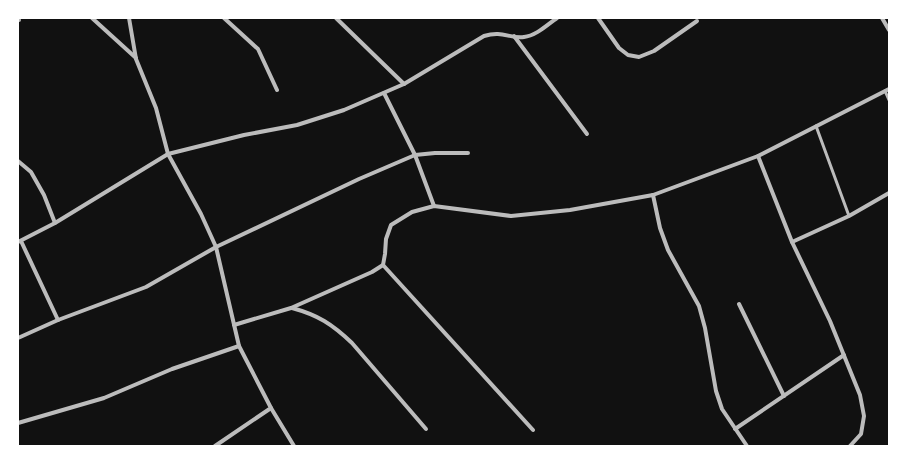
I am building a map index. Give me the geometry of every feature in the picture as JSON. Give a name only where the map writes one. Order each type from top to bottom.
[{"type":"street","points":[[92,18],[136,59]]},
{"type":"street","points":[[128,18],[136,59],[156,108],[168,154],[201,214],[216,247],[239,346],[271,408],[294,446]]},
{"type":"street","points":[[224,18],[258,49],[276,90]]},
{"type":"street","points":[[336,18],[404,84]]},
{"type":"street","points":[[58,320],[20,241],[55,223],[168,154],[244,135],[297,125],[344,110],[404,84],[484,36],[493,33],[523,37],[530,36],[557,18]]},
{"type":"street","points":[[598,18],[619,48],[628,55],[639,57],[654,51],[697,21]]},
{"type":"street","points":[[884,18],[889,30]]},
{"type":"street","points":[[514,36],[587,134]]},
{"type":"street","points":[[234,325],[291,308],[372,272],[383,265],[386,254],[386,239],[391,226],[412,212],[434,206],[511,216],[570,210],[653,196],[758,156],[887,90]]},
{"type":"street","points":[[384,93],[415,155],[434,206]]},
{"type":"street","points":[[18,338],[58,320],[146,287],[216,247],[359,179],[415,155],[435,153],[468,153]]},
{"type":"street","points":[[758,156],[792,242],[830,321],[860,395],[864,416],[861,434],[850,446]]},
{"type":"street","points":[[18,161],[31,172],[44,195],[55,223]]},
{"type":"street","points":[[792,242],[849,216],[889,193]]},
{"type":"street","points":[[653,196],[660,228],[668,250],[699,306],[716,391],[722,409],[747,446]]},
{"type":"street","points":[[383,265],[533,430]]},
{"type":"street","points":[[739,304],[784,396]]},
{"type":"street","points":[[291,308],[312,314],[339,331],[352,342],[426,429]]},
{"type":"street","points":[[18,422],[104,398],[172,370],[239,346]]},
{"type":"street","points":[[736,429],[844,355]]},
{"type":"street","points":[[215,446],[271,408]]},
{"type":"lane","points":[[887,90],[889,100]]},
{"type":"lane","points":[[816,126],[849,216]]}]
